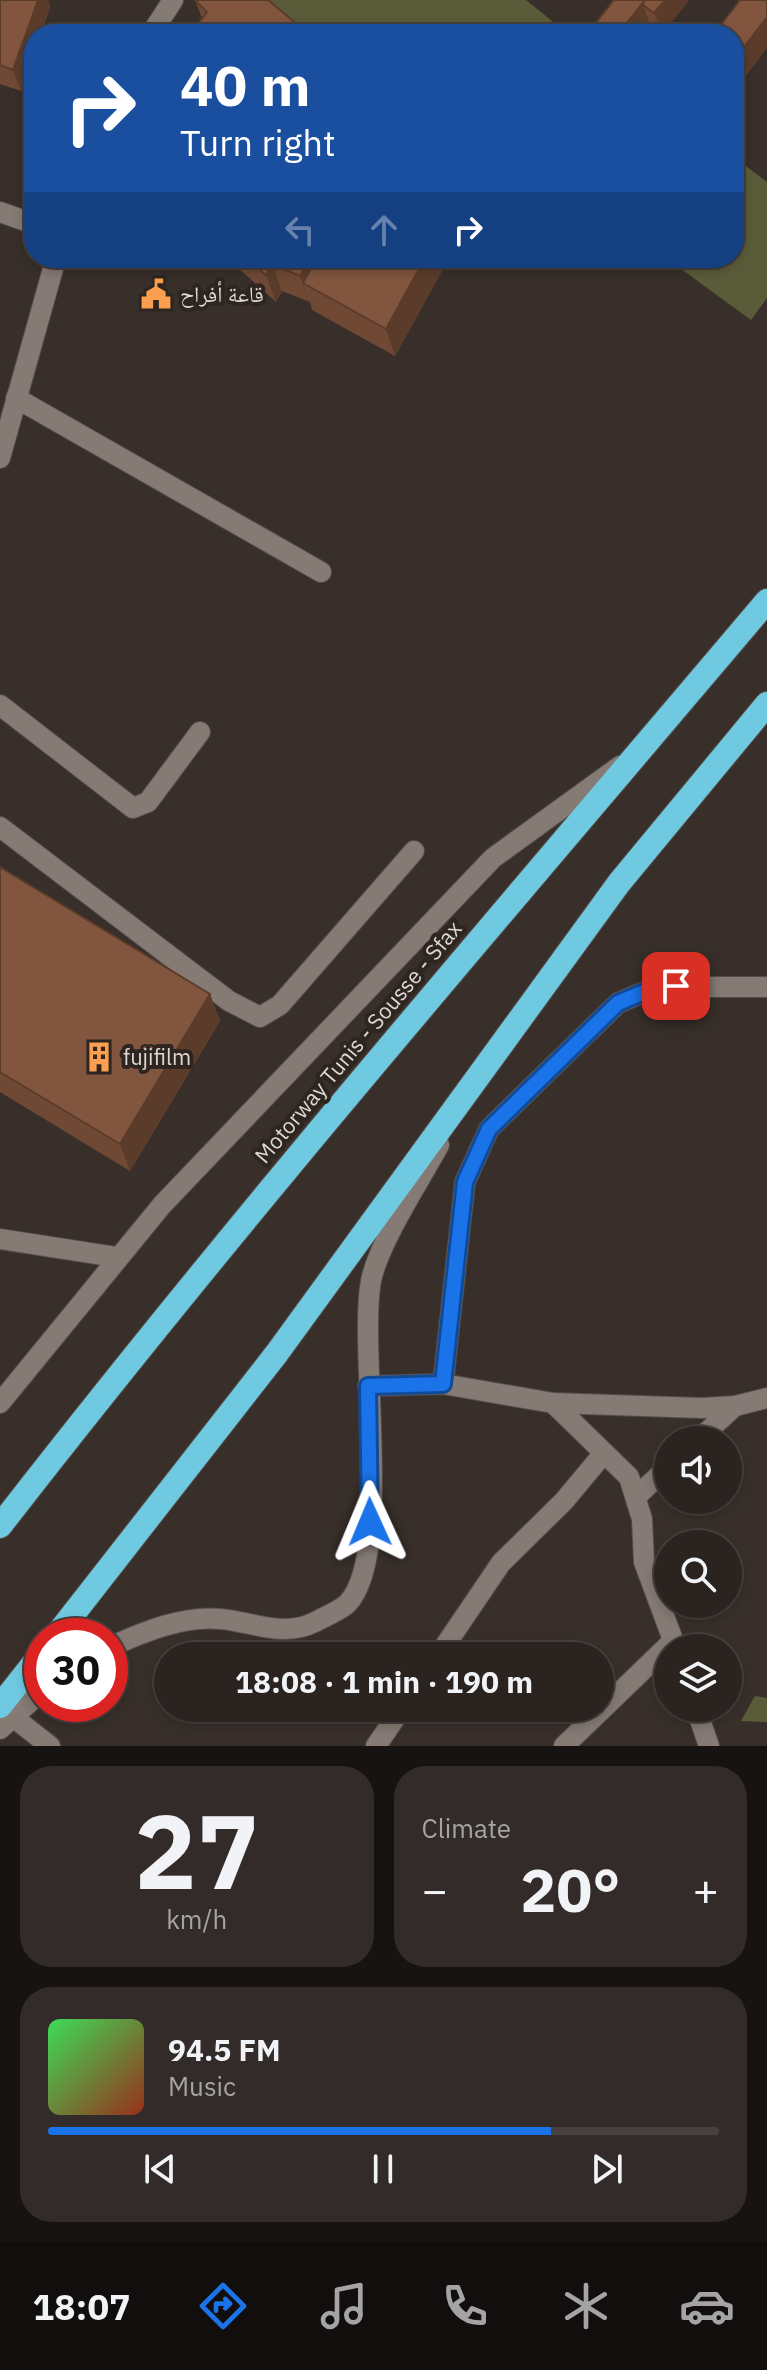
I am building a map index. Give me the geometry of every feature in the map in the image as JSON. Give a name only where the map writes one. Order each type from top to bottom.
[{"type":"highway","name":"Motorway Tunis - Sousse - Sfax","points":[[0,1526],[201,1270],[629,759],[767,601]]},
{"type":"highway","points":[[70,1618],[277,1353],[619,883],[767,704]]},
{"type":"highway","points":[[4,1717],[24,1683]]},
{"type":"street","points":[[157,24],[173,0]]},
{"type":"street","points":[[0,212],[24,220]]},
{"type":"street","points":[[0,458],[53,268]]},
{"type":"street","points":[[16,398],[321,572]]},
{"type":"street","points":[[0,705],[133,808],[148,802],[200,732]]},
{"type":"street","points":[[1,1400],[116,1257],[493,858],[629,759]]},
{"type":"street","points":[[0,827],[229,1001],[260,1017],[280,1005],[414,851]]},
{"type":"street","points":[[443,1384],[465,1182],[489,1129],[582,1035],[627,998],[656,987],[767,987]]},
{"type":"street","points":[[128,1639],[188,1620],[220,1619],[271,1630],[312,1624],[347,1603],[365,1567],[370,1522],[368,1386],[371,1280],[398,1220],[478,1075]]},
{"type":"street","points":[[0,1239],[116,1257]]},
{"type":"street","points":[[368,1386],[443,1384],[553,1403],[735,1406],[767,1398]]},
{"type":"street","points":[[553,1403],[629,1477],[638,1495],[644,1562],[670,1634]]},
{"type":"street","points":[[713,1426],[735,1406]]},
{"type":"street","points":[[447,1642],[501,1563],[564,1501],[604,1453]]},
{"type":"street","points":[[638,1495],[654,1480]]},
{"type":"street","points":[[564,1746],[654,1663]]},
{"type":"street","points":[[24,1703],[4,1717],[50,1746]]},
{"type":"street","points":[[376,1746],[392,1722]]},
{"type":"street","points":[[701,1722],[709,1746]]},
{"type":"green space","points":[[262,0],[526,0],[552,21],[549,24],[290,24]]},
{"type":"green space","points":[[744,165],[767,182],[767,298],[751,320],[680,268],[744,268]]},
{"type":"green space","points":[[755,1696],[767,1698],[767,1722],[742,1719]]},
{"type":"building","points":[[0,0],[38,0],[29,24],[24,24],[24,39],[13,70],[0,65]]},
{"type":"building","points":[[195,0],[268,0],[297,24],[198,24],[207,12]]},
{"type":"building","points":[[614,0],[665,0],[654,13],[643,5],[644,1],[626,24],[595,24]]},
{"type":"building","points":[[740,0],[767,0],[767,17],[744,47],[744,24],[722,24]]},
{"type":"building","points":[[258,268],[270,268],[266,275]]},
{"type":"building","points":[[281,268],[305,268],[300,276]]},
{"type":"building","points":[[311,268],[420,268],[386,329],[303,283]]},
{"type":"building","name":"fujifilm","points":[[0,867],[210,994],[120,1144],[0,1072]]},
{"type":"place","name":"قاعة أفراح","points":[[156,294]]},
{"type":"place","name":"fujifilm","points":[[99,1057]]},
{"type":"route","points":[[370,1522],[368,1386],[443,1384],[458,1230],[465,1182],[474,1155],[489,1129],[511,1104],[618,1003],[656,987],[676,986]]}]
